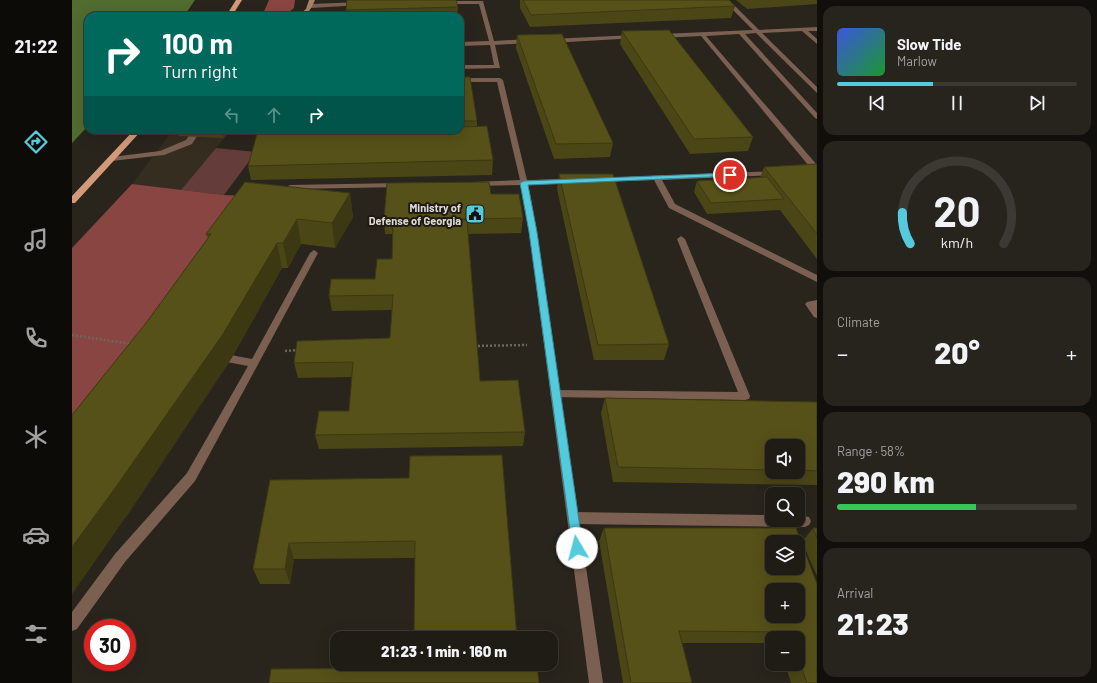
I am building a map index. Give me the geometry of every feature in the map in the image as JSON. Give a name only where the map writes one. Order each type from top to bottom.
[{"type":"main road","points":[[232,12],[239,0]]},
{"type":"main road","points":[[303,12],[311,3]]},
{"type":"main road","points":[[72,202],[134,134]]},
{"type":"street","points":[[726,0],[817,91]]},
{"type":"street","points":[[440,2],[480,1],[498,67],[464,67]]},
{"type":"street","points":[[311,3],[364,4]]},
{"type":"street","points":[[804,30],[817,42]]},
{"type":"street","points":[[656,36],[817,30]]},
{"type":"street","points":[[741,32],[817,117]]},
{"type":"street","points":[[702,34],[814,171]]},
{"type":"street","points":[[547,41],[640,37]]},
{"type":"street","points":[[464,44],[539,41]]},
{"type":"street","points":[[464,80],[500,80],[524,183],[533,232],[596,683]]},
{"type":"street","points":[[112,159],[162,153],[188,142],[194,134]]},
{"type":"street","points":[[594,180],[786,173]]},
{"type":"street","points":[[657,178],[672,206],[817,278]]},
{"type":"street","points":[[469,184],[578,181]]},
{"type":"street","points":[[290,187],[406,185]]},
{"type":"street","points":[[555,394],[745,396],[681,238]]},
{"type":"street","points":[[72,624],[120,558],[191,477],[262,352],[314,253]]},
{"type":"street","points":[[817,303],[810,304],[817,315]]},
{"type":"street","points":[[231,358],[255,363]]},
{"type":"street","points":[[573,518],[765,520]]},
{"type":"path","points":[[72,335],[139,345]]},
{"type":"path","points":[[474,346],[548,344]]},
{"type":"path","points":[[262,352],[300,350]]},
{"type":"shaded area","points":[[72,0],[195,0],[187,12],[84,12],[84,130],[72,143]]},
{"type":"shaded area","points":[[269,0],[295,0],[294,8],[289,12],[264,12]]},
{"type":"shaded area","points":[[170,134],[228,134],[181,190],[132,184]]},
{"type":"shaded area","points":[[216,148],[256,152],[224,195],[181,190]]},
{"type":"shaded area","points":[[132,184],[224,195],[248,196],[72,424],[72,248]]},
{"type":"building","points":[[347,0],[456,0],[458,7],[346,10]]},
{"type":"building","points":[[523,0],[729,0],[735,6],[531,15]]},
{"type":"building","points":[[669,30],[753,137],[694,139],[622,31]]},
{"type":"building","points":[[562,34],[613,143],[556,144],[517,35]]},
{"type":"building","points":[[464,77],[470,77],[477,121],[464,121]]},
{"type":"building","points":[[487,126],[493,160],[248,166],[257,134],[464,134],[464,127]]},
{"type":"building","points":[[817,164],[817,234],[764,167]]},
{"type":"building","points":[[559,174],[613,174],[669,344],[598,345]]},
{"type":"building","points":[[767,177],[784,199],[711,203],[697,181]]},
{"type":"building","points":[[245,182],[350,193],[332,223],[297,219],[283,243],[277,243],[223,334],[72,547],[72,415],[146,323],[211,234],[206,234]]},
{"type":"building","points":[[489,182],[491,194],[519,194],[523,218],[384,220],[387,183]]},
{"type":"building","points":[[467,220],[480,381],[518,380],[525,432],[315,435],[319,411],[349,411],[353,362],[294,363],[297,341],[390,338],[393,295],[329,296],[331,279],[375,279],[377,259],[392,259],[393,221]]},
{"type":"building","points":[[605,398],[817,402],[817,471],[805,470],[805,439],[765,439],[765,470],[618,467]]},
{"type":"building","points":[[502,455],[516,631],[414,631],[415,541],[289,543],[285,569],[253,569],[270,480],[409,478],[410,456]]},
{"type":"building","points":[[604,528],[796,528],[799,535],[765,535],[765,575],[805,575],[805,552],[817,584],[817,683],[807,683],[803,671],[805,671],[805,631],[679,631],[692,683],[631,683]]},
{"type":"building","points":[[813,528],[817,528],[817,538]]},
{"type":"building","points":[[271,669],[330,669],[330,671],[538,671],[539,683],[269,683]]},
{"type":"place","name":"Ministry of Defense of Georgia","points":[[475,214]]},
{"type":"route","points":[[577,548],[549,357],[533,232],[524,183],[730,175]]}]
